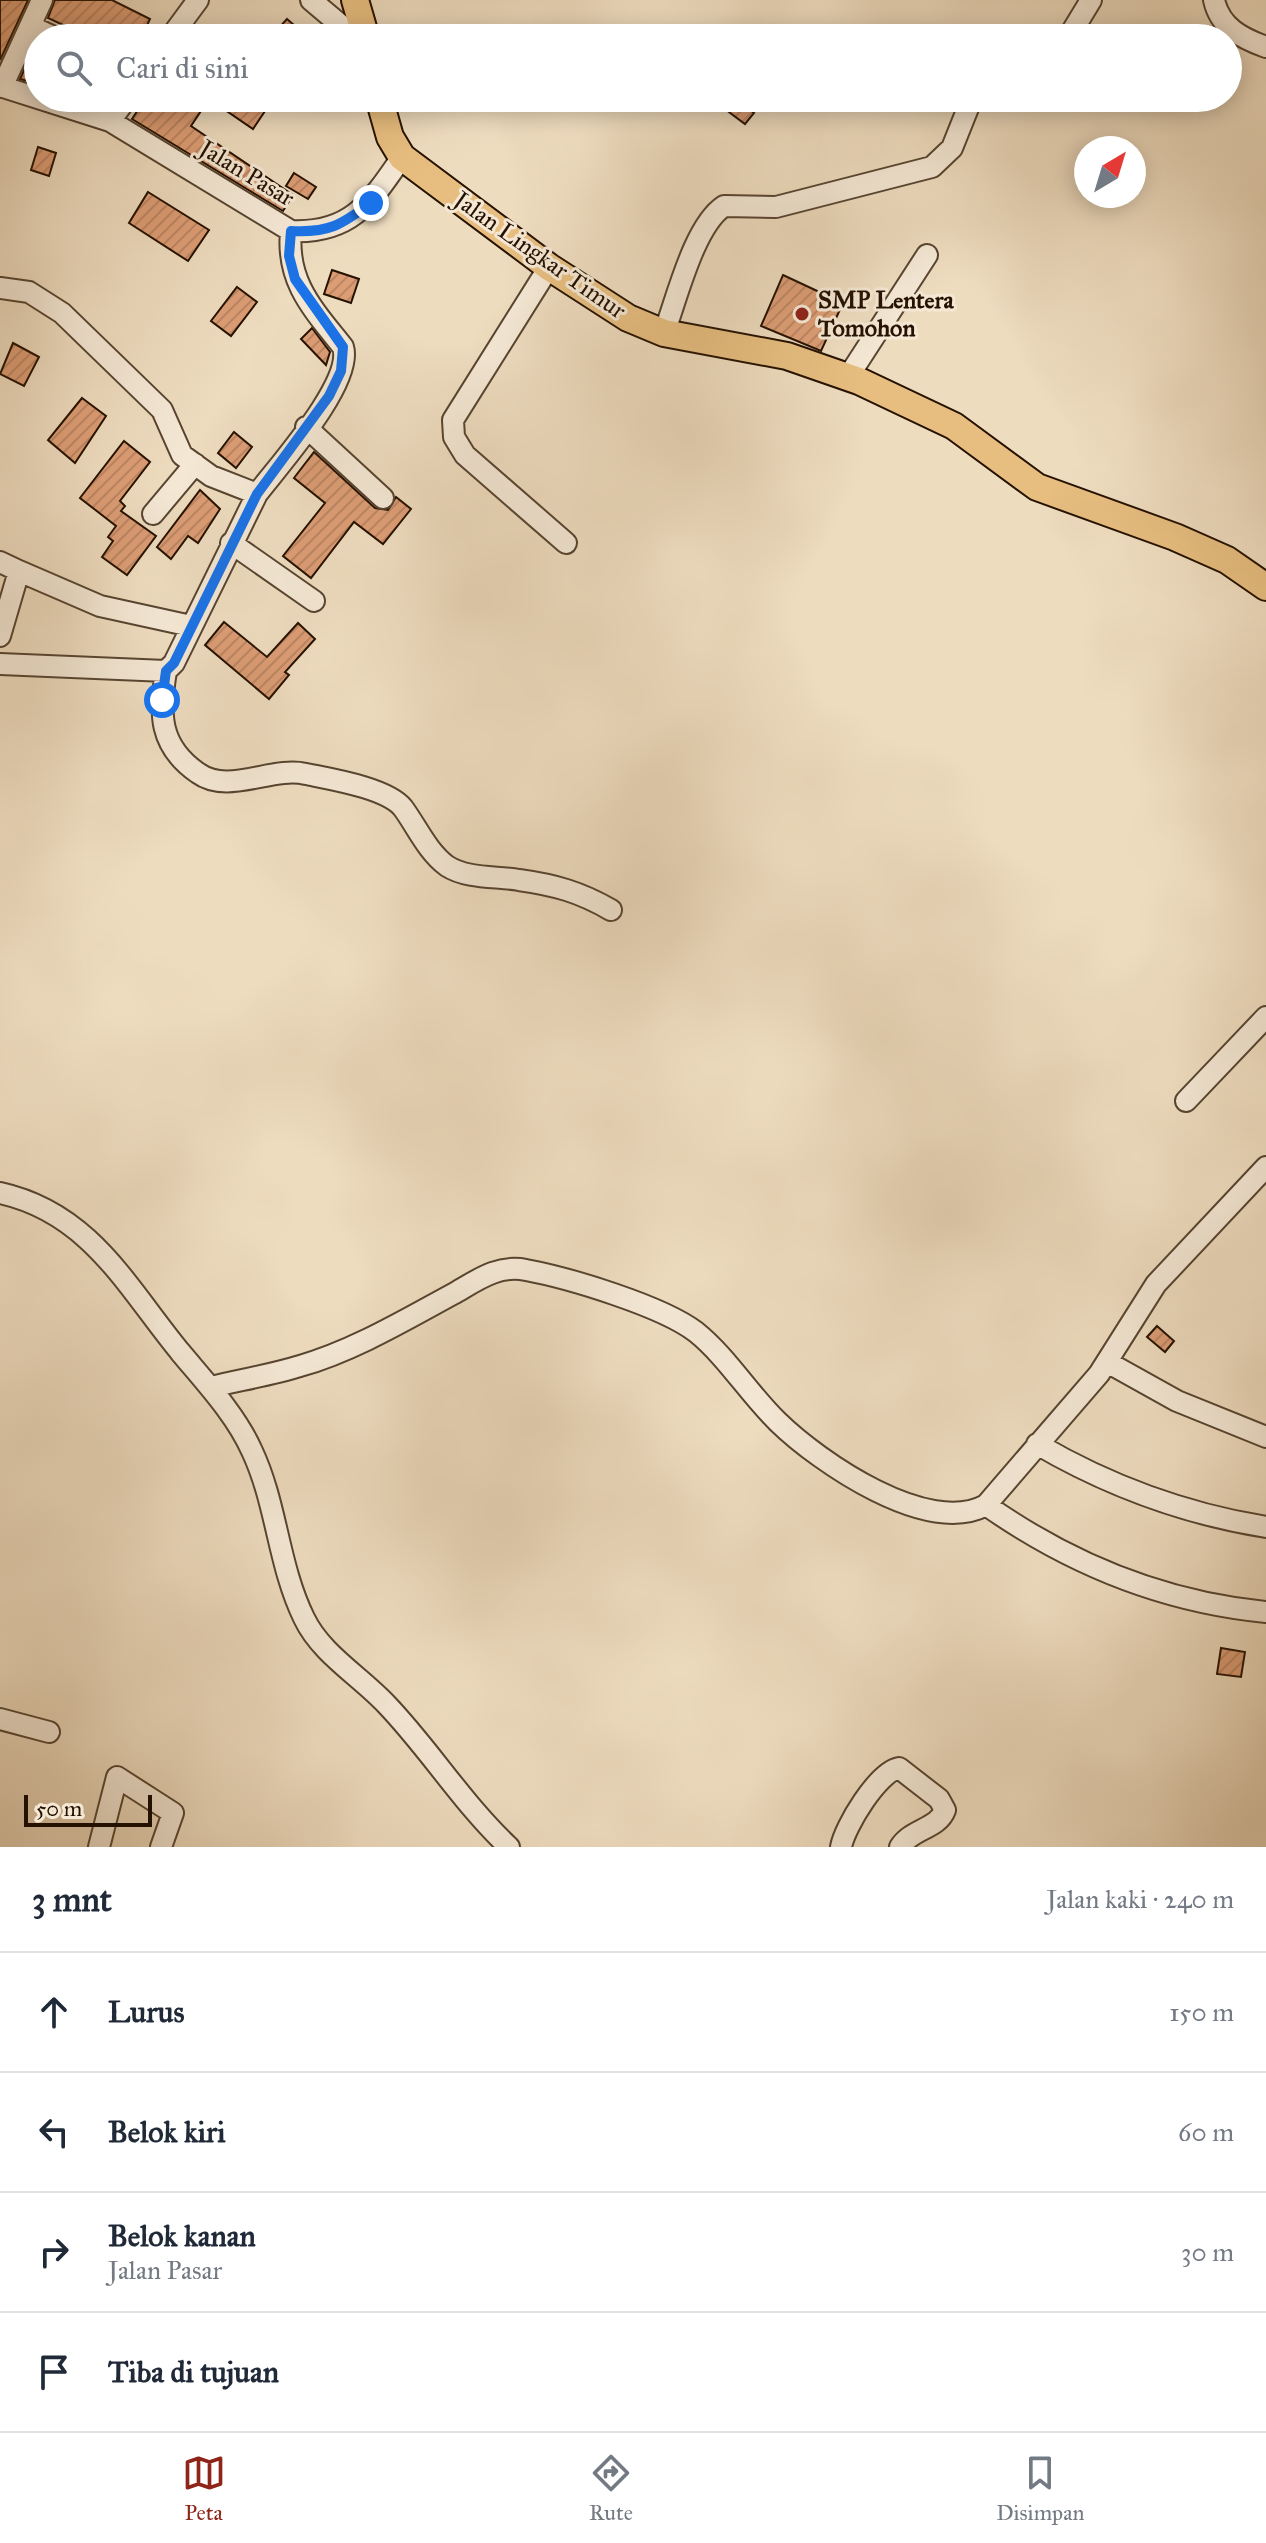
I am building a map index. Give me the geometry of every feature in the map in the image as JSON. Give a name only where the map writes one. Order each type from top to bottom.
[{"type":"main road","points":[[355,0],[362,24]]},
{"type":"main road","name":"Jalan Lingkar Timur","points":[[383,112],[390,137],[402,157],[549,267],[628,318],[664,333],[787,356],[848,377],[954,426],[1037,487],[1175,537],[1227,560],[1266,587]]},
{"type":"street","points":[[31,24],[42,0]]},
{"type":"street","points":[[311,0],[339,24]]},
{"type":"street","points":[[1076,24],[1091,0]]},
{"type":"street","points":[[1214,0],[1224,24]]},
{"type":"street","points":[[177,24],[189,2]]},
{"type":"street","points":[[1242,35],[1266,47]]},
{"type":"street","points":[[1,86],[24,38]]},
{"type":"street","name":"Jalan Pasar","points":[[1,86],[24,93]]},
{"type":"street","name":"Jalan Pasar","points":[[82,112],[110,121],[291,231],[318,233],[342,224],[371,203],[402,157]]},
{"type":"street","points":[[110,121],[117,112]]},
{"type":"street","points":[[664,333],[703,230],[719,209],[724,206],[776,207],[932,167],[952,148],[966,112]]},
{"type":"street","points":[[291,231],[289,256],[295,279],[345,352],[335,386],[257,494],[174,663],[166,671],[162,700],[164,736],[182,760],[201,776],[239,780],[296,772],[357,786],[402,808],[419,836],[448,866],[473,875],[579,891],[611,910]]},
{"type":"street","points":[[848,377],[927,255]]},
{"type":"street","points":[[549,267],[453,420],[454,437],[465,455],[566,543]]},
{"type":"street","points":[[0,288],[29,292],[62,313],[162,410],[182,455],[229,485],[257,494]]},
{"type":"street","points":[[306,427],[383,498]]},
{"type":"street","points":[[153,514],[195,464]]},
{"type":"street","points":[[231,543],[314,601]]},
{"type":"street","points":[[0,636],[9,567],[100,606],[191,626]]},
{"type":"street","points":[[0,664],[166,671]]},
{"type":"street","points":[[1186,1101],[1266,1017]]},
{"type":"street","points":[[211,1387],[301,1366],[408,1318],[493,1272],[524,1269],[638,1304],[695,1332],[779,1423],[813,1453],[889,1496],[943,1515],[965,1514],[986,1505],[1107,1362],[1156,1284],[1266,1167]]},
{"type":"street","points":[[0,1193],[38,1208],[105,1254],[211,1387],[246,1438],[258,1464],[304,1619],[326,1649],[387,1705],[482,1823],[509,1847]]},
{"type":"street","points":[[1107,1362],[1177,1401],[1266,1437]]},
{"type":"street","points":[[1037,1444],[1072,1464],[1164,1502],[1266,1527]]},
{"type":"street","points":[[986,1505],[1053,1549],[1100,1571],[1170,1595],[1266,1612]]},
{"type":"street","points":[[0,1719],[49,1732]]},
{"type":"street","points":[[841,1847],[859,1807],[889,1772],[899,1768],[939,1799],[945,1810],[939,1820],[909,1835],[900,1847]]},
{"type":"street","points":[[99,1847],[117,1777],[173,1813],[161,1847]]},
{"type":"building","points":[[0,0],[28,0],[0,60]]},
{"type":"building","points":[[55,0],[112,0],[150,19],[148,24],[61,24],[48,18]]},
{"type":"building","points":[[137,112],[200,112],[191,126],[293,195],[283,211],[132,119]]},
{"type":"building","points":[[228,112],[264,112],[253,129]]},
{"type":"building","points":[[729,112],[753,112],[745,124]]},
{"type":"building","points":[[38,147],[56,153],[49,176],[31,170]]},
{"type":"building","points":[[294,173],[316,187],[308,199],[286,186]]},
{"type":"building","points":[[148,192],[209,230],[188,261],[129,223]]},
{"type":"building","points":[[332,270],[359,279],[351,303],[324,294]]},
{"type":"building","name":"SMP Lentera Tomohon","points":[[783,275],[843,303],[821,351],[761,326]]},
{"type":"building","points":[[237,287],[257,302],[231,336],[211,321]]},
{"type":"building","points":[[312,328],[330,352],[326,365],[301,339]]},
{"type":"building","points":[[13,343],[39,357],[24,386],[0,374]]},
{"type":"building","points":[[82,398],[106,416],[75,463],[48,440]]},
{"type":"building","points":[[234,432],[252,447],[236,468],[218,453]]},
{"type":"building","points":[[124,441],[150,462],[120,501],[125,506],[121,511],[156,536],[127,575],[102,557],[113,541],[108,537],[116,526],[80,498]]},
{"type":"building","points":[[314,452],[375,508],[388,510],[396,497],[411,509],[383,544],[354,522],[311,578],[283,556],[325,503],[294,478]]},
{"type":"building","points":[[200,490],[220,509],[198,543],[188,536],[171,559],[157,547]]},
{"type":"building","points":[[224,622],[267,657],[298,623],[315,639],[285,672],[289,675],[269,699],[205,645]]},
{"type":"building","points":[[1157,1326],[1174,1341],[1165,1352],[1147,1337]]},
{"type":"building","points":[[1221,1648],[1245,1652],[1241,1677],[1217,1674]]},
{"type":"place","name":"SMP Lentera Tomohon","points":[[802,314]]},
{"type":"route","points":[[162,700],[166,671],[174,663],[257,494],[329,396],[341,371],[345,352],[343,347],[295,279],[289,256],[291,231],[318,233],[342,224],[371,203]]}]
